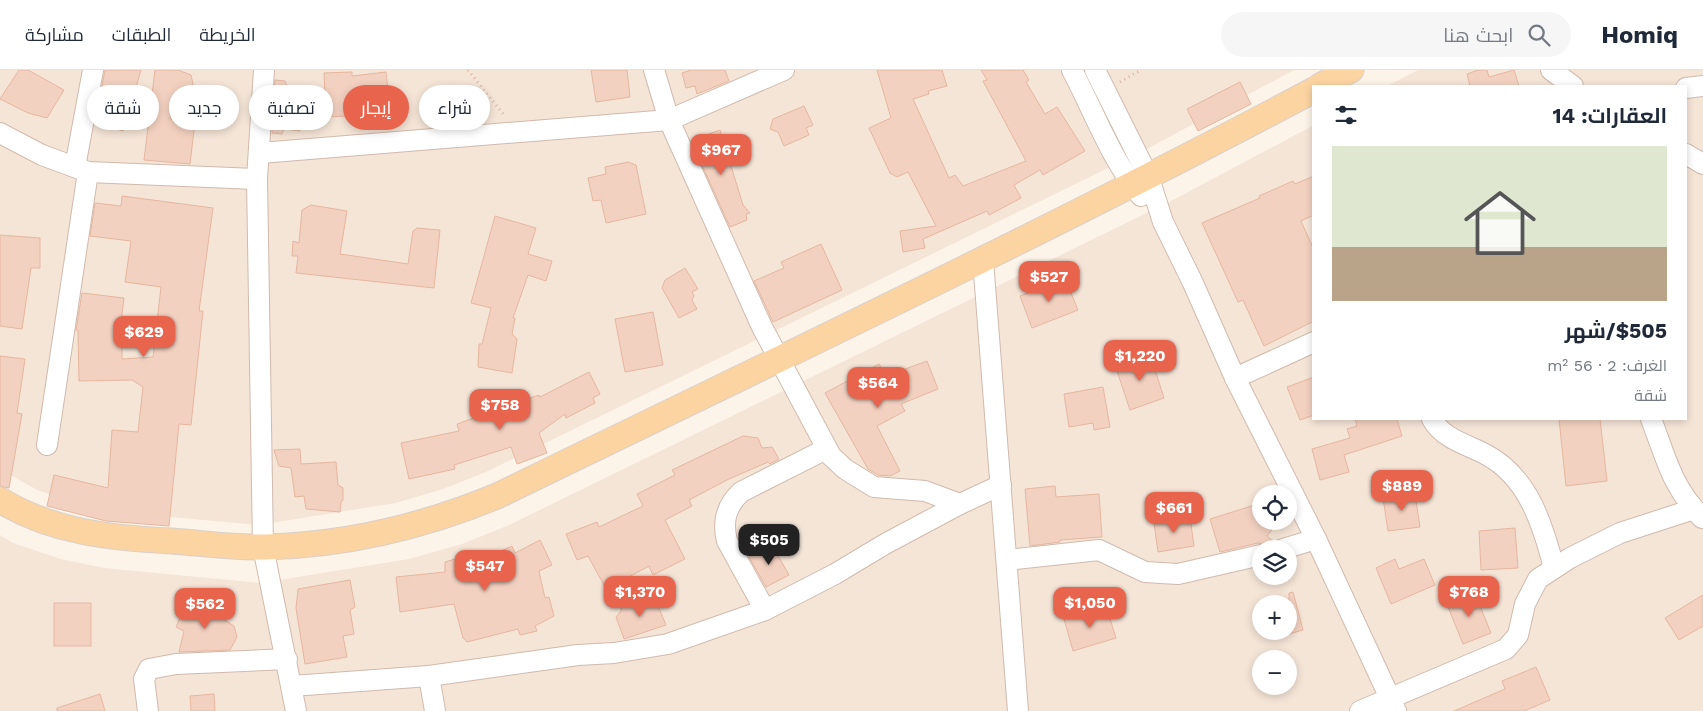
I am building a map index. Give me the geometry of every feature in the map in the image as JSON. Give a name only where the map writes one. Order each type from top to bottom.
[{"type":"main road","points":[[1323,85],[1348,77]]},
{"type":"main road","points":[[0,500],[48,523],[108,538],[263,547],[354,540],[452,515],[496,496],[983,260],[1312,91]]},
{"type":"street","points":[[47,446],[93,70]]},
{"type":"street","points":[[264,70],[257,179],[263,547],[296,711]]},
{"type":"street","points":[[654,70],[669,120],[778,359],[826,449],[844,469],[874,487],[926,491],[960,504]]},
{"type":"street","points":[[260,153],[669,120],[784,70]]},
{"type":"street","points":[[1072,70],[1106,138],[1140,181]]},
{"type":"street","points":[[1095,70],[1105,90],[1140,181],[1163,222],[1193,283],[1235,378],[1316,539],[1392,704]]},
{"type":"street","points":[[1551,70],[1572,85]]},
{"type":"street","points":[[1687,88],[1703,86]]},
{"type":"street","points":[[0,133],[42,155],[81,170],[257,179]]},
{"type":"street","points":[[983,260],[1018,711]]},
{"type":"street","points":[[1235,378],[1312,343]]},
{"type":"street","points":[[1433,420],[1437,427],[1462,446],[1486,454],[1523,486],[1545,530],[1554,568]]},
{"type":"street","points":[[1360,711],[1392,704],[1506,650],[1518,635],[1525,604],[1538,579],[1554,568],[1620,533],[1698,514],[1674,481],[1651,420]]},
{"type":"street","points":[[765,610],[727,541],[724,523],[730,502],[741,492],[826,449]]},
{"type":"street","points":[[292,686],[429,676],[668,644],[765,610],[835,574],[885,544],[960,504],[1001,485]]},
{"type":"street","points":[[1297,545],[1316,539]]},
{"type":"street","points":[[1007,560],[1100,550],[1145,572],[1178,574],[1252,557]]},
{"type":"street","points":[[148,711],[144,679],[149,669],[176,664],[287,660]]},
{"type":"street","points":[[429,676],[435,711]]},
{"type":"path","points":[[468,70],[516,132]]},
{"type":"path","points":[[1105,90],[1141,70]]},
{"type":"shaded area","points":[[0,70],[1294,70],[1145,150],[486,472],[443,489],[396,503],[259,525],[113,512],[77,504],[37,490],[0,469]]},
{"type":"shaded area","points":[[1418,70],[1703,70],[1703,711],[0,711],[0,535],[13,543],[61,559],[104,568],[260,583],[409,559],[462,544],[509,525],[1171,201],[1312,126],[1312,420],[1687,420],[1687,85],[1389,85]]},
{"type":"building","points":[[19,70],[28,70],[64,90],[47,118],[28,113],[0,99]]},
{"type":"building","points":[[105,70],[141,70],[137,85],[102,85]]},
{"type":"building","points":[[155,70],[178,70],[191,75],[192,85],[169,85],[169,130],[194,130],[190,164],[144,160],[148,130],[159,130],[159,85],[153,85]]},
{"type":"building","points":[[591,70],[627,70],[630,97],[596,102]]},
{"type":"building","points":[[691,70],[725,70],[729,81],[697,94],[695,86],[686,88],[682,73]]},
{"type":"building","points":[[877,70],[942,70],[947,86],[928,91],[929,94],[913,99],[949,178],[955,175],[963,186],[1026,161],[983,81],[987,80],[981,70],[1023,70],[1029,80],[1026,82],[1045,114],[1057,107],[1085,151],[1043,175],[1040,170],[1014,185],[1021,198],[989,215],[987,211],[923,239],[925,248],[903,252],[900,231],[936,226],[908,172],[897,177],[890,173],[869,128],[891,118]]},
{"type":"building","points":[[1478,70],[1487,70],[1489,77],[1514,70],[1519,85],[1470,85],[1467,74]]},
{"type":"building","points":[[352,72],[352,76],[386,72],[387,85],[343,85],[343,116],[333,117],[333,85],[325,85],[324,73]]},
{"type":"building","points":[[275,80],[285,81],[287,85],[275,85]]},
{"type":"building","points":[[1240,82],[1251,104],[1198,131],[1187,109]]},
{"type":"building","points":[[804,106],[813,125],[806,128],[809,135],[784,146],[778,132],[770,129],[773,119]]},
{"type":"building","points":[[272,130],[284,130],[282,134],[272,133]]},
{"type":"building","points":[[720,130],[743,205],[750,213],[746,214],[747,220],[730,227],[692,143],[695,139]]},
{"type":"building","points":[[628,162],[636,165],[646,214],[606,223],[601,200],[593,201],[588,178],[606,174],[605,167]]},
{"type":"building","points":[[1312,177],[1312,216],[1301,221],[1312,246],[1312,322],[1264,346],[1243,300],[1238,302],[1202,223],[1260,198],[1259,196],[1293,181],[1295,184]]},
{"type":"building","points":[[122,196],[213,208],[199,311],[203,311],[191,425],[179,424],[169,526],[106,521],[47,506],[54,475],[108,488],[112,430],[138,432],[143,387],[132,380],[79,381],[78,330],[76,330],[82,293],[124,298],[119,338],[122,338],[122,359],[153,357],[161,287],[125,282],[131,241],[90,236],[95,203],[121,206]]},
{"type":"building","points":[[311,205],[347,211],[340,254],[408,264],[413,231],[417,228],[440,230],[434,288],[296,273],[298,256],[292,256],[293,241],[299,243],[302,210]]},
{"type":"building","points":[[495,216],[536,228],[528,254],[552,261],[546,281],[528,275],[513,318],[515,318],[512,334],[517,339],[512,373],[478,367],[479,344],[482,344],[491,308],[471,303]]},
{"type":"building","points":[[0,235],[40,238],[40,268],[31,268],[22,329],[0,326]]},
{"type":"building","points":[[821,244],[842,290],[773,322],[754,281],[784,268],[781,262]]},
{"type":"building","points":[[685,268],[698,289],[692,292],[694,296],[692,300],[697,309],[679,318],[662,288],[665,280]]},
{"type":"building","points":[[1065,278],[1078,310],[1032,328],[1020,296]]},
{"type":"building","points":[[653,312],[663,365],[625,372],[615,319]]},
{"type":"building","points":[[1150,354],[1164,398],[1130,410],[1115,365]]},
{"type":"building","points":[[0,356],[25,359],[17,413],[22,414],[9,488],[0,486]]},
{"type":"building","points":[[927,361],[938,389],[901,404],[905,411],[877,426],[900,471],[890,476],[878,475],[868,469],[825,393],[879,364],[886,376]]},
{"type":"building","points":[[589,372],[600,394],[593,398],[595,403],[566,418],[565,414],[539,433],[547,453],[517,464],[511,447],[454,465],[455,469],[409,479],[401,443],[459,431],[457,424],[539,395],[540,397]]},
{"type":"building","points":[[1312,378],[1312,416],[1300,420],[1287,387]]},
{"type":"building","points":[[1103,387],[1110,427],[1094,430],[1093,423],[1069,427],[1064,394]]},
{"type":"building","points":[[1355,420],[1397,420],[1402,436],[1344,455],[1349,472],[1320,480],[1312,449],[1350,438],[1347,429],[1357,426]]},
{"type":"building","points":[[1559,420],[1600,420],[1607,481],[1566,486]]},
{"type":"building","points":[[743,436],[758,438],[762,448],[772,447],[779,459],[729,479],[689,500],[692,506],[665,520],[685,559],[653,575],[649,566],[606,589],[588,556],[577,560],[566,534],[597,522],[599,527],[643,506],[637,494],[675,475],[672,470]]},
{"type":"building","points":[[300,449],[301,464],[336,462],[338,485],[343,488],[340,512],[306,509],[304,496],[295,497],[291,468],[279,466],[274,450]]},
{"type":"building","points":[[1055,486],[1056,497],[1099,494],[1102,537],[1060,540],[1060,542],[1030,546],[1025,489]]},
{"type":"building","points":[[1415,494],[1420,527],[1388,531],[1383,498]]},
{"type":"building","points":[[1252,506],[1252,530],[1272,530],[1267,536],[1272,540],[1252,540],[1252,544],[1220,552],[1210,519]]},
{"type":"building","points":[[1190,517],[1194,546],[1158,552],[1154,523]]},
{"type":"building","points":[[1515,528],[1518,568],[1481,570],[1479,531]]},
{"type":"building","points":[[540,540],[552,565],[539,571],[545,598],[549,597],[554,616],[535,626],[537,631],[520,635],[518,629],[467,642],[463,638],[454,604],[400,612],[396,577],[445,572],[445,562],[480,552],[488,557],[512,546],[515,553]]},
{"type":"building","points":[[772,545],[789,575],[766,587],[749,557]]},
{"type":"building","points":[[1395,559],[1399,569],[1424,559],[1435,585],[1391,604],[1376,568]]},
{"type":"building","points":[[350,580],[355,607],[350,610],[354,634],[343,636],[347,657],[305,664],[296,608],[298,589]]},
{"type":"building","points":[[1474,591],[1491,633],[1463,644],[1446,602]]},
{"type":"building","points":[[1703,595],[1703,626],[1679,640],[1665,618]]},
{"type":"building","points":[[650,597],[654,608],[658,606],[666,625],[624,639],[616,617],[621,608]]},
{"type":"building","points":[[189,598],[234,626],[237,637],[230,650],[179,652],[184,631],[176,627]]},
{"type":"building","points":[[54,603],[91,603],[91,646],[54,646]]},
{"type":"building","points":[[1106,606],[1116,638],[1073,651],[1064,619]]},
{"type":"building","points":[[1297,607],[1303,630],[1297,632]]},
{"type":"building","points":[[1536,667],[1550,700],[1524,711],[1454,711],[1505,689],[1502,681]]},
{"type":"building","points":[[100,694],[105,711],[57,711],[57,708]]},
{"type":"building","points":[[214,694],[215,711],[191,711],[190,696]]}]
